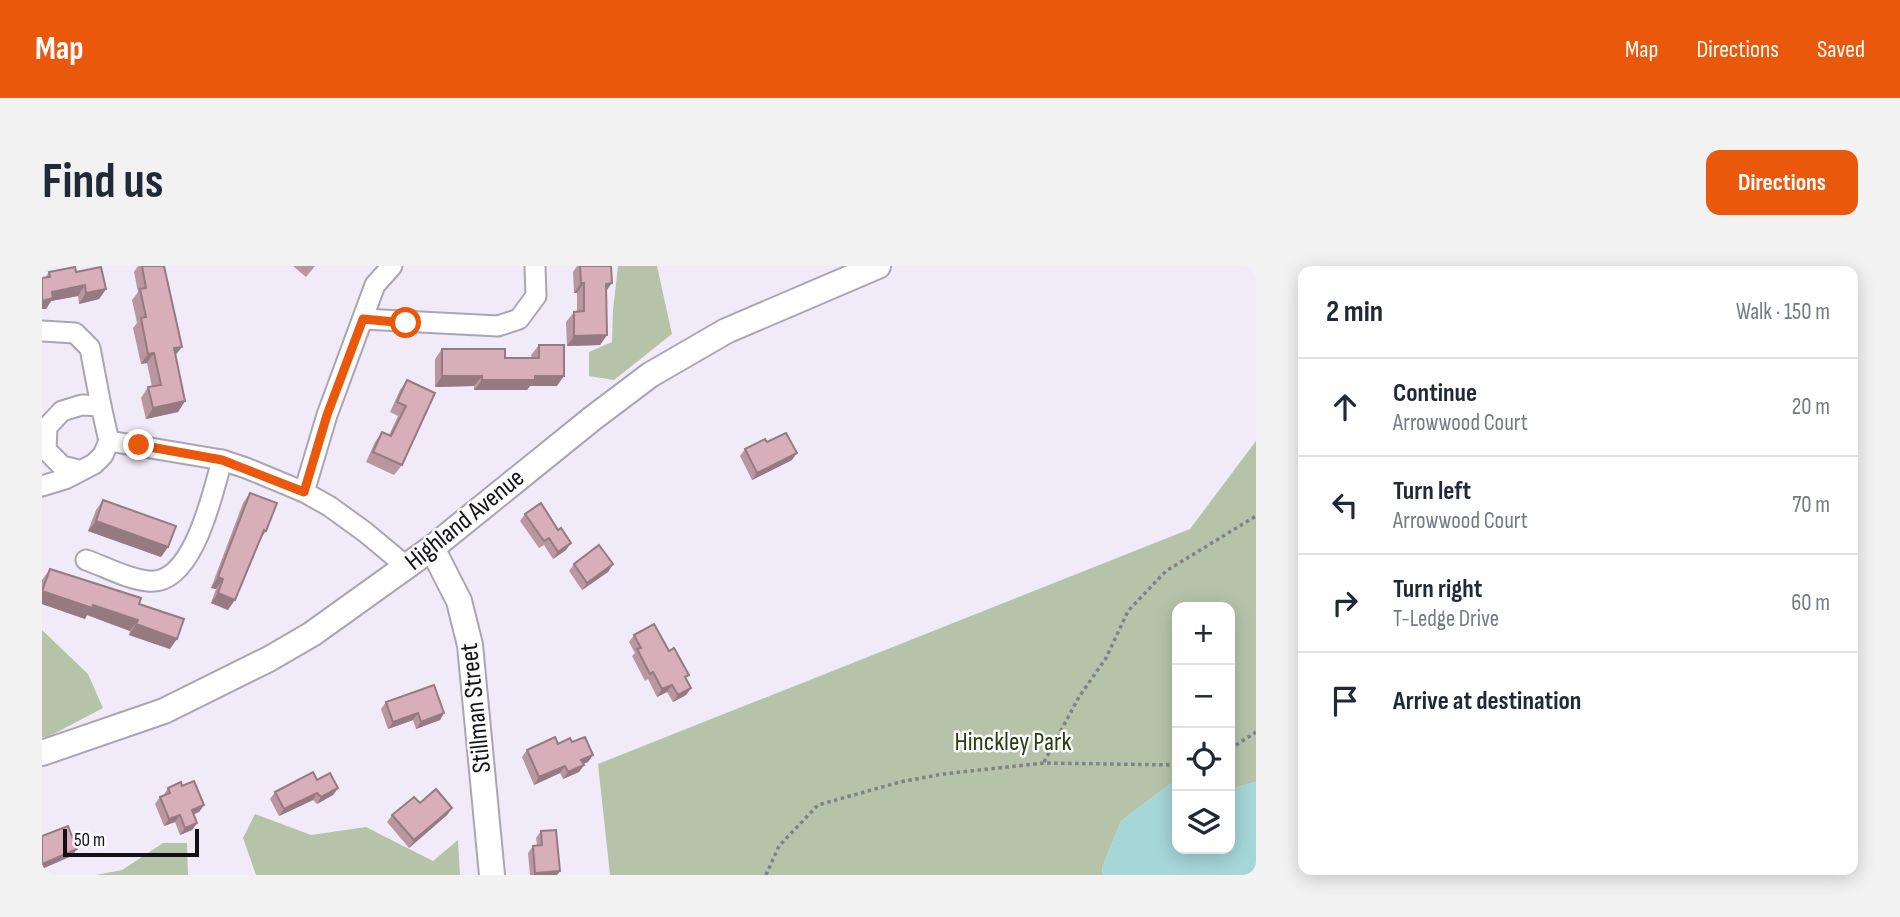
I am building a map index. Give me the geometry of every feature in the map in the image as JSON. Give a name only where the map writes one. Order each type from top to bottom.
[{"type":"street","points":[[304,492],[327,415],[375,285],[392,266]]},
{"type":"street","points":[[363,319],[498,326],[519,319],[536,296],[535,266]]},
{"type":"street","name":"Highland Avenue","points":[[42,753],[164,711],[248,670],[312,634],[432,548],[650,375],[726,331],[877,266]]},
{"type":"street","points":[[42,331],[75,333],[90,348],[109,441],[103,455],[94,464],[65,479],[42,486]]},
{"type":"street","points":[[78,470],[62,466],[46,450],[47,428],[62,411],[82,405],[101,406]]},
{"type":"street","points":[[109,441],[222,460],[304,492],[356,525],[407,567]]},
{"type":"street","points":[[86,560],[150,582],[177,573],[187,558],[206,515],[222,460]]},
{"type":"street","name":"Stillman Street","points":[[432,548],[450,581],[466,623],[492,875]]},
{"type":"path","points":[[1044,763],[1079,697],[1106,658],[1128,611],[1166,571],[1256,516]]},
{"type":"path","points":[[1235,746],[1256,732]]},
{"type":"path","points":[[766,875],[779,846],[818,805],[900,782],[943,774],[1044,763],[1172,765]]},
{"type":"green space","points":[[618,266],[657,266],[672,334],[614,380],[589,376],[589,352],[612,342]]},
{"type":"green space","name":"Hinckley Park","points":[[1256,441],[1256,782],[1235,788],[1235,602],[1172,602],[1172,783],[1121,821],[1102,868],[1103,875],[610,875],[598,764],[1190,529]]},
{"type":"green space","points":[[42,630],[88,674],[103,708],[46,738],[42,737]]},
{"type":"green space","points":[[255,814],[311,835],[366,827],[433,861],[458,840],[460,875],[256,875],[243,838]]},
{"type":"green space","points":[[163,843],[187,843],[188,875],[96,875],[122,870]]},
{"type":"shaded area","points":[[1256,782],[1256,875],[1103,875],[1102,868],[1121,821],[1172,783],[1172,854],[1235,854],[1235,788]]},
{"type":"building","points":[[142,266],[164,266],[182,347],[174,348],[185,401],[153,408],[148,387],[161,385],[154,353],[148,354],[141,318],[146,317],[140,289],[146,288]]},
{"type":"building","points":[[580,266],[611,266],[612,283],[606,284],[607,335],[574,336],[574,312],[584,311],[584,283],[581,283]]},
{"type":"building","points":[[75,267],[76,272],[101,267],[106,289],[86,293],[85,285],[52,292],[53,298],[42,301],[42,278],[50,277],[49,272]]},
{"type":"building","points":[[539,345],[564,345],[564,376],[535,376],[535,380],[482,380],[482,376],[442,376],[442,349],[505,349],[505,358],[539,358]]},
{"type":"building","points":[[407,380],[435,393],[402,465],[373,452],[382,432],[391,436],[406,406],[397,402]]},
{"type":"building","points":[[786,433],[797,453],[757,473],[745,449]]},
{"type":"building","points":[[250,493],[277,503],[235,600],[218,593],[223,579],[218,577]]},
{"type":"building","points":[[103,500],[176,526],[168,547],[96,521]]},
{"type":"building","points":[[541,503],[558,530],[561,528],[571,543],[558,552],[549,538],[544,541],[525,514]]},
{"type":"building","points":[[599,545],[613,564],[587,583],[574,564]]},
{"type":"building","points":[[50,569],[141,598],[139,604],[184,619],[177,639],[136,624],[138,620],[42,591]]},
{"type":"building","points":[[654,624],[669,651],[674,648],[689,675],[685,677],[691,688],[678,695],[672,685],[662,689],[653,672],[650,674],[637,649],[641,648],[634,635]]},
{"type":"building","points":[[434,685],[444,713],[421,722],[418,713],[393,722],[386,702]]},
{"type":"building","points":[[555,737],[558,744],[570,738],[572,742],[585,737],[593,755],[581,760],[584,765],[568,772],[565,766],[539,777],[527,750]]},
{"type":"building","points":[[313,772],[317,780],[330,773],[338,788],[321,797],[317,793],[284,809],[275,792]]},
{"type":"building","points":[[194,781],[204,805],[192,810],[197,823],[185,828],[180,815],[169,819],[160,797],[170,793],[168,788],[181,782],[182,786]]},
{"type":"building","points":[[436,789],[452,808],[414,840],[392,815],[414,797],[420,803]]},
{"type":"building","points":[[68,826],[77,849],[42,864],[42,836]]},
{"type":"building","points":[[556,830],[560,871],[535,873],[533,846],[542,845],[541,831]]},
{"type":"route","points":[[139,445],[222,460],[304,492],[327,415],[363,319],[406,323]]}]
